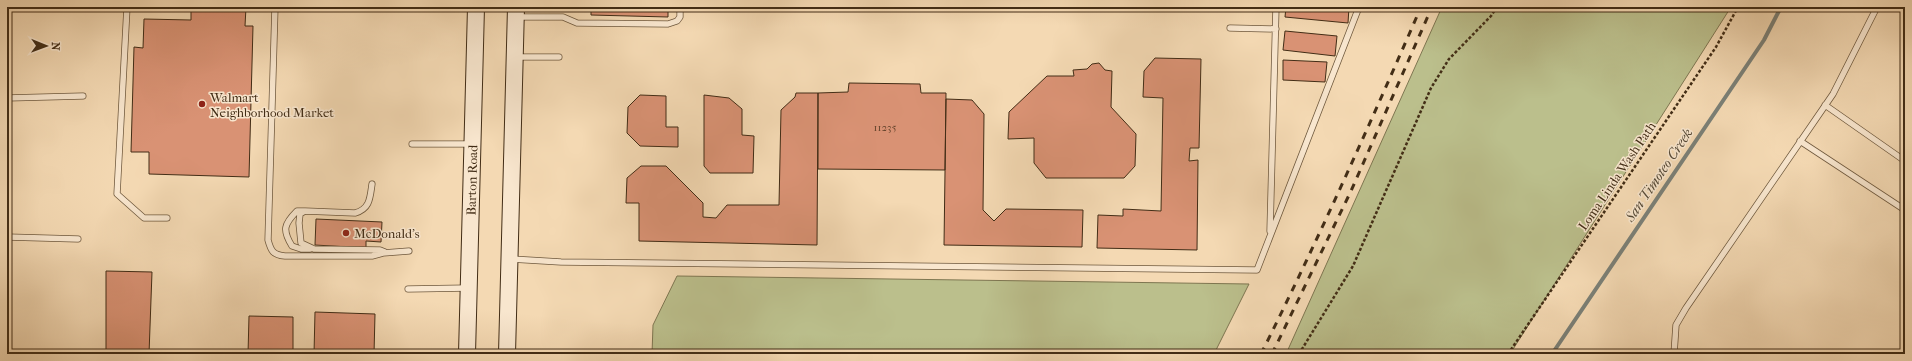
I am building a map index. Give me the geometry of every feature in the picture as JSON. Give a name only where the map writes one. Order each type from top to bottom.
[{"type":"main road","name":"Barton Road","points":[[467,354],[476,7]]},
{"type":"main road","points":[[507,354],[516,12]]},
{"type":"lane","points":[[127,7],[118,194],[144,218],[167,218]]},
{"type":"lane","points":[[274,7],[268,240],[271,251],[275,254],[285,256],[372,256],[409,251]]},
{"type":"lane","points":[[516,12],[563,17],[577,23],[668,24],[677,21],[680,16],[680,7]]},
{"type":"lane","points":[[1270,236],[1276,7]]},
{"type":"lane","points":[[509,259],[561,262],[1257,270],[1359,7]]},
{"type":"lane","points":[[1674,354],[1676,325],[1686,308],[1833,94],[1877,7]]},
{"type":"lane","points":[[1230,28],[1276,29]]},
{"type":"lane","points":[[514,57],[559,57]]},
{"type":"lane","points":[[7,98],[83,96]]},
{"type":"lane","points":[[1825,105],[1905,161]]},
{"type":"lane","points":[[1800,141],[1905,210]]},
{"type":"lane","points":[[412,144],[473,144]]},
{"type":"lane","points":[[372,184],[370,199],[367,207],[362,211],[355,213],[297,211],[289,219],[285,227],[287,238],[292,246],[301,249],[380,250],[387,253]]},
{"type":"lane","points":[[305,211],[300,214],[299,223],[302,243],[314,249]]},
{"type":"lane","points":[[7,237],[78,239]]},
{"type":"lane","points":[[408,288],[469,288]]},
{"type":"path","points":[[1299,354],[1353,266],[1431,88],[1449,59],[1491,16],[1497,7]]},
{"type":"path","name":"Loma Linda Wash Path","points":[[1508,354],[1716,46],[1738,7]]},
{"type":"green space","points":[[1442,7],[1731,7],[1510,354],[1286,354]]},
{"type":"green space","points":[[677,276],[1249,284],[1214,354],[652,354],[653,325]]},
{"type":"building","points":[[191,7],[246,7],[245,26],[253,26],[249,177],[149,174],[149,152],[131,152],[134,47],[143,48],[144,19],[191,20]]},
{"type":"building","points":[[591,7],[668,7],[668,17],[591,15]]},
{"type":"building","points":[[1286,7],[1349,7],[1348,23],[1285,17]]},
{"type":"building","points":[[1285,31],[1337,36],[1335,56],[1283,50]]},
{"type":"building","points":[[1155,58],[1201,59],[1199,148],[1190,148],[1189,161],[1198,160],[1197,250],[1097,248],[1098,215],[1123,216],[1123,209],[1161,211],[1163,98],[1143,97],[1144,71]]},
{"type":"building","points":[[1283,60],[1327,62],[1325,82],[1283,80]]},
{"type":"building","points":[[1099,63],[1105,70],[1112,71],[1111,107],[1136,134],[1135,166],[1124,178],[1046,178],[1034,163],[1034,138],[1008,139],[1009,112],[1047,76],[1074,76],[1073,70],[1087,69],[1092,64]]},
{"type":"building","points":[[849,83],[920,84],[921,93],[946,93],[945,170],[818,169],[818,93],[848,92]]},
{"type":"building","points":[[796,93],[818,93],[817,245],[639,241],[639,203],[626,203],[627,178],[641,166],[666,166],[703,203],[703,217],[716,218],[727,205],[779,205],[781,110],[795,97]]},
{"type":"building","points":[[640,95],[666,96],[666,127],[678,127],[678,147],[640,146],[627,133],[628,107]]},
{"type":"building","points":[[704,95],[729,98],[742,109],[742,135],[754,136],[753,173],[710,173],[704,166]]},
{"type":"building","points":[[946,99],[972,100],[984,114],[983,210],[994,221],[1006,209],[1083,210],[1082,247],[944,245]]},
{"type":"building","points":[[316,219],[382,222],[381,242],[366,241],[366,248],[315,245]]},
{"type":"building","points":[[106,271],[152,272],[149,354],[106,354]]},
{"type":"building","points":[[315,312],[375,314],[374,354],[314,354]]},
{"type":"building","points":[[249,316],[293,317],[293,354],[248,354]]},
{"type":"waterway","name":"San Timoteo Creek","points":[[1552,354],[1764,40],[1781,7]]},
{"type":"railway","points":[[1261,354],[1343,182],[1421,7]]},
{"type":"railway","points":[[1272,354],[1351,191],[1432,7]]},
{"type":"place","name":"Walmart Neighborhood Market","points":[[202,104]]},
{"type":"place","name":"McDonald's","points":[[346,233]]}]
